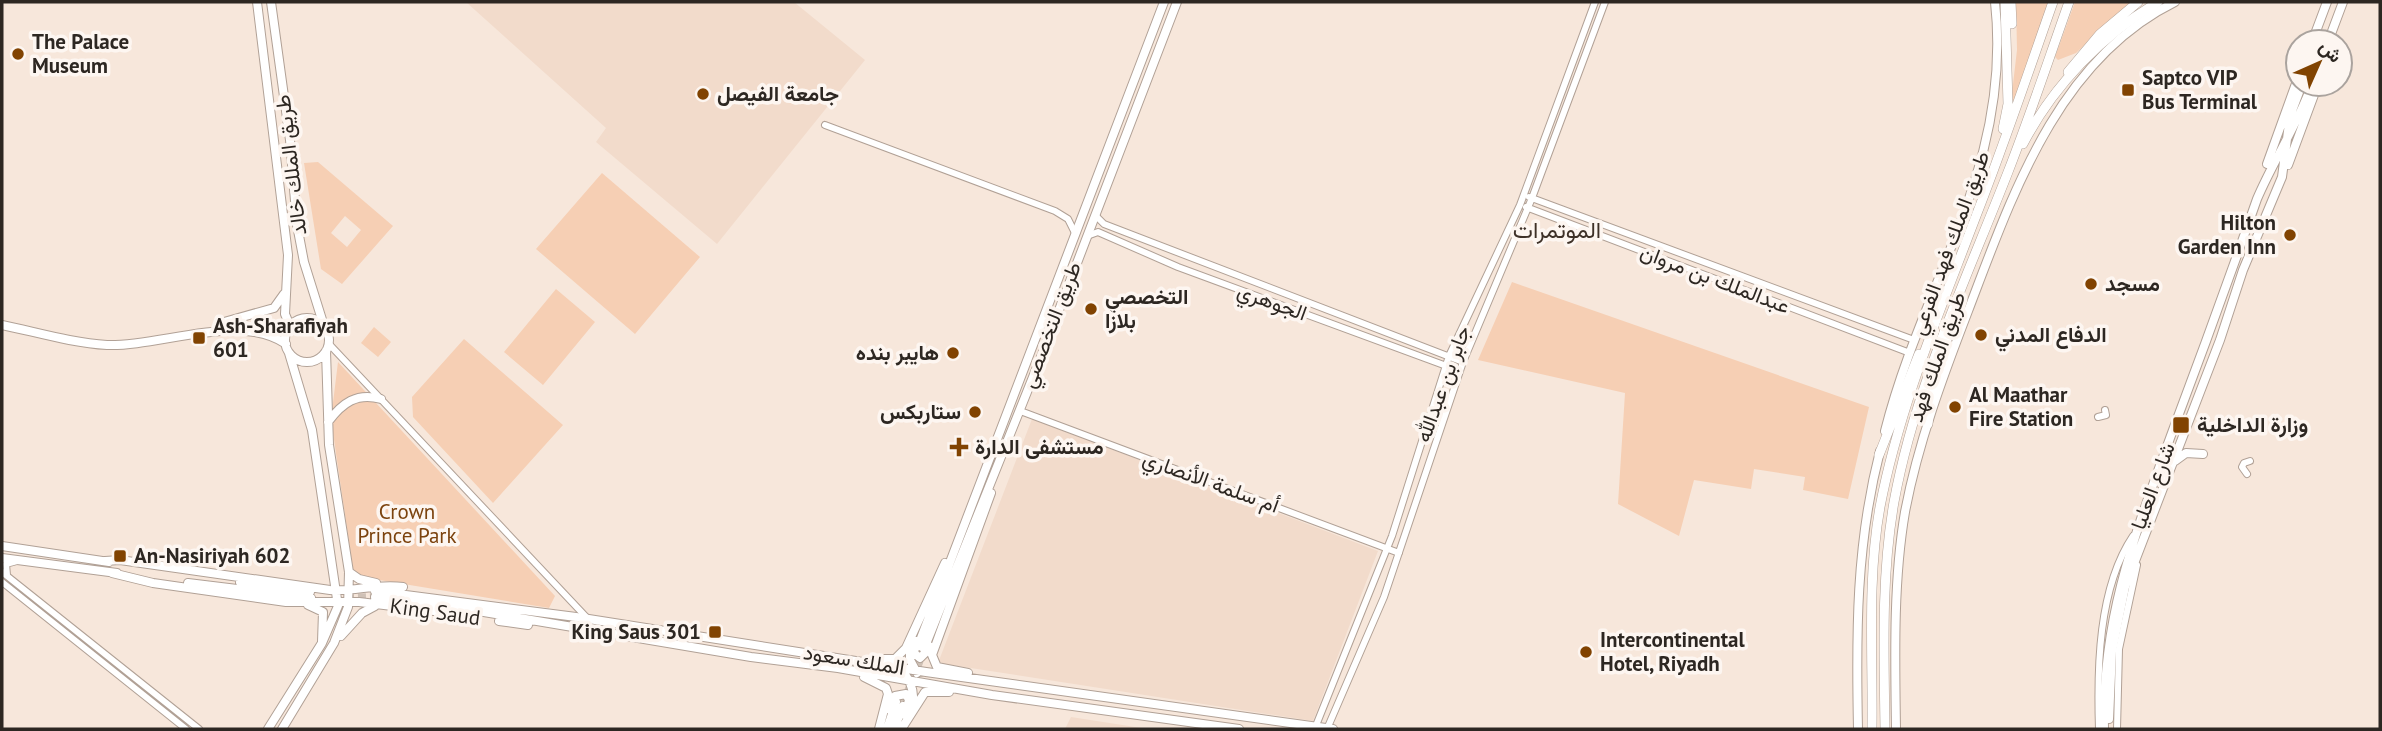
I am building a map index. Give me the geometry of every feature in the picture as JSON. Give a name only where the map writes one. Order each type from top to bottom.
[{"type":"highway","points":[[2004,2],[2008,98]]},
{"type":"highway","points":[[1996,163],[2008,98],[2013,46],[2011,2]]},
{"type":"highway","name":"طريق الملك فهد","points":[[1872,729],[1874,567],[1880,509],[1894,447],[1928,341],[1996,163],[2053,2]]},
{"type":"highway","name":"طريق الملك فهد","points":[[1885,729],[1888,538],[1900,470],[1945,328],[2008,174],[2069,2]]},
{"type":"highway","points":[[2008,174],[2056,91],[2091,43],[2138,2]]},
{"type":"highway","points":[[2056,91],[2108,39],[2158,2]]},
{"type":"highway","points":[[1928,424],[1930,399],[1947,339],[1945,328]]},
{"type":"highway","points":[[1879,455],[1919,354],[1928,341]]},
{"type":"main road","name":"طريق الملك خالد","points":[[257,2],[288,255],[285,314],[290,326]]},
{"type":"main road","name":"طريق الملك خالد","points":[[271,2],[290,140],[297,225],[304,262],[324,326]]},
{"type":"main road","name":"طريق التخصصي","points":[[1163,3],[1074,233],[921,648],[1041,357],[1177,2]]},
{"type":"main road","name":"طريق الملك فهد الفرعي","points":[[1858,729],[1856,635],[1866,509],[1910,352],[1950,254],[1985,151],[1999,63],[1995,2]]},
{"type":"main road","name":"طريق الملك فهد الفرعي","points":[[1895,729],[1898,593],[1905,517],[1928,424],[2014,193],[2044,131],[2075,88],[2109,50],[2138,25],[2175,2]]},
{"type":"main road","points":[[2317,28],[2327,2]]},
{"type":"main road","points":[[2323,28],[2332,2]]},
{"type":"main road","points":[[2335,28],[2345,2]]},
{"type":"main road","points":[[2257,199],[2291,98]]},
{"type":"main road","name":"شارع العليا","points":[[2107,729],[2115,636],[2125,587],[2243,270],[2282,177],[2290,116],[2297,98]]},
{"type":"main road","name":"شارع العليا","points":[[2107,729],[2108,640],[2117,594],[2136,531],[2257,199],[2277,153],[2300,117],[2307,98]]},
{"type":"main road","points":[[2282,177],[2313,98]]},
{"type":"main road","points":[[224,322],[274,309],[286,291]]},
{"type":"main road","points":[[268,729],[322,643],[337,613],[338,602],[333,590],[335,570],[312,430],[288,348],[290,326],[310,318],[324,326],[327,348],[329,445],[349,572],[348,602],[346,617],[334,643],[282,729]]},
{"type":"main road","points":[[2,325],[104,345],[140,345],[217,331],[257,334],[278,339],[308,362],[327,348]]},
{"type":"main road","points":[[920,675],[1023,412],[1041,357]]},
{"type":"main road","points":[[328,422],[343,405],[353,399],[381,400]]},
{"type":"main road","points":[[920,675],[909,650],[988,456],[997,442]]},
{"type":"main road","points":[[2171,466],[2186,453],[2203,454]]},
{"type":"main road","points":[[2,546],[104,561],[321,601],[320,590],[297,584]]},
{"type":"main road","points":[[2,558],[309,598],[323,612],[322,643]]},
{"type":"main road","name":"King Saud","points":[[104,561],[120,560],[333,590],[389,586],[576,617]]},
{"type":"main road","points":[[297,584],[323,585],[335,570]]},
{"type":"main road","points":[[349,572],[359,579],[389,586]]},
{"type":"main road","points":[[389,586],[370,588],[365,596],[367,601],[409,607]]},
{"type":"main road","points":[[934,592],[915,645],[916,655],[920,658],[928,652],[941,624]]},
{"type":"main road","points":[[841,656],[895,659],[906,648],[934,592]]},
{"type":"main road","name":"الملك سعود","points":[[1239,729],[992,695],[920,675],[898,667],[841,656],[576,617],[375,594],[892,678],[920,675],[995,682],[1329,729]]},
{"type":"main road","name":"King Saud","points":[[309,598],[409,607],[515,624],[564,626]]},
{"type":"main road","points":[[334,643],[371,606],[409,607]]},
{"type":"main road","points":[[941,624],[932,655],[937,667],[995,682]]},
{"type":"main road","points":[[898,667],[907,677],[913,701],[899,729]]},
{"type":"main road","points":[[838,668],[884,684],[888,694],[883,727]]},
{"type":"main road","points":[[883,727],[895,687],[907,677],[920,675]]},
{"type":"main road","points":[[899,729],[925,692],[992,695]]},
{"type":"main road","points":[[883,727],[895,696],[906,694],[909,701],[899,729]]},
{"type":"main road","points":[[883,727],[901,701],[899,729]]},
{"type":"street","name":"جابر بن عبدالله","points":[[1315,728],[1387,549],[1449,356],[1524,196],[1595,2]]},
{"type":"street","name":"جابر بن عبدالله","points":[[1329,729],[1384,597],[1463,362],[1532,198],[1605,2]]},
{"type":"street","points":[[825,125],[1055,211],[1068,219],[1074,233]]},
{"type":"street","name":"عبدالملك بن مروان","points":[[1524,196],[1914,340]]},
{"type":"street","name":"عبدالملك بن مروان","points":[[1520,205],[1910,352]]},
{"type":"street","name":"الجوهري","points":[[1095,215],[1104,224],[1463,362]]},
{"type":"street","name":"الجوهري","points":[[1087,236],[1098,232],[1216,281],[1460,371]]},
{"type":"street","points":[[1787,307],[1791,294]]},
{"type":"street","points":[[327,348],[381,400],[588,619]]},
{"type":"street","points":[[2098,417],[2106,415],[2105,410]]},
{"type":"street","name":"أم سلمة الأنصاري","points":[[1023,412],[1399,553]]},
{"type":"street","points":[[2247,474],[2242,467],[2250,461]]},
{"type":"street","points":[[2099,729],[2098,682],[2102,631],[2117,569],[2136,531]]},
{"type":"street","points":[[2117,729],[2119,649],[2139,548]]},
{"type":"street","points":[[13,582],[4,569],[6,564],[19,560]]},
{"type":"street","points":[[2,572],[199,729]]},
{"type":"street","points":[[2,582],[186,729]]},
{"type":"shaded area","name":"جامعة الفيصل","points":[[466,2],[794,2],[865,60],[717,244],[596,142],[606,128]]},
{"type":"shaded area","points":[[1032,419],[1378,551],[1313,721],[938,663]]},
{"type":"shaded area","points":[[1071,717],[1148,729],[1065,729]]},
{"type":"green space","points":[[2016,2],[2052,2],[2010,110],[2017,50]]},
{"type":"green space","points":[[2075,2],[2131,2],[2076,53],[2058,60],[2055,57]]},
{"type":"green space","points":[[318,162],[393,226],[342,284],[321,269],[304,163]],"holes":[[[345,216],[361,230],[347,247],[331,233]]]},
{"type":"green space","points":[[602,173],[700,257],[635,334],[536,249]]},
{"type":"green space","points":[[1512,282],[1869,407],[1848,499],[1803,490],[1805,477],[1754,469],[1751,489],[1694,480],[1679,536],[1618,504],[1625,393],[1478,360]]},
{"type":"green space","points":[[556,289],[595,322],[543,385],[504,352]]},
{"type":"green space","points":[[374,327],[391,342],[378,357],[361,343]]},
{"type":"green space","points":[[464,339],[563,425],[493,503],[413,417],[412,397]]},
{"type":"green space","name":"Crown Prince Park","points":[[338,362],[555,596],[549,608],[361,577],[353,570],[331,419]]},
{"type":"tunnel","points":[[346,598],[375,597]]},
{"type":"tunnel","points":[[904,702],[923,652]]},
{"type":"place","name":"The Palace Museum","points":[[18,54]]},
{"type":"place","name":"Saptco VIP Bus Terminal","points":[[2128,90]]},
{"type":"place","name":"جامعة الفيصل","points":[[703,94]]},
{"type":"place","name":"Hilton Garden Inn","points":[[2290,235]]},
{"type":"place","name":"مسجد","points":[[2091,284]]},
{"type":"place","name":"التخصصي بلازا","points":[[1091,309]]},
{"type":"place","name":"الدفاع المدني","points":[[1981,335]]},
{"type":"place","name":"Ash-Sharafiyah 601","points":[[199,338]]},
{"type":"place","name":"هايبر بنده","points":[[953,353]]},
{"type":"place","name":"Al Maathar Fire Station","points":[[1955,407]]},
{"type":"place","name":"ستاربكس","points":[[975,412]]},
{"type":"place","name":"وزارة الداخلية","points":[[2181,425]]},
{"type":"place","name":"مستشفى الدارة","points":[[959,447]]},
{"type":"place","name":"An-Nasiriyah 602","points":[[120,556]]},
{"type":"place","name":"King Saus 301","points":[[715,632]]},
{"type":"place","name":"Intercontinental Hotel, Riyadh","points":[[1586,652]]},
{"type":"district","name":"الموتمرات","points":[[1557,230]]}]
